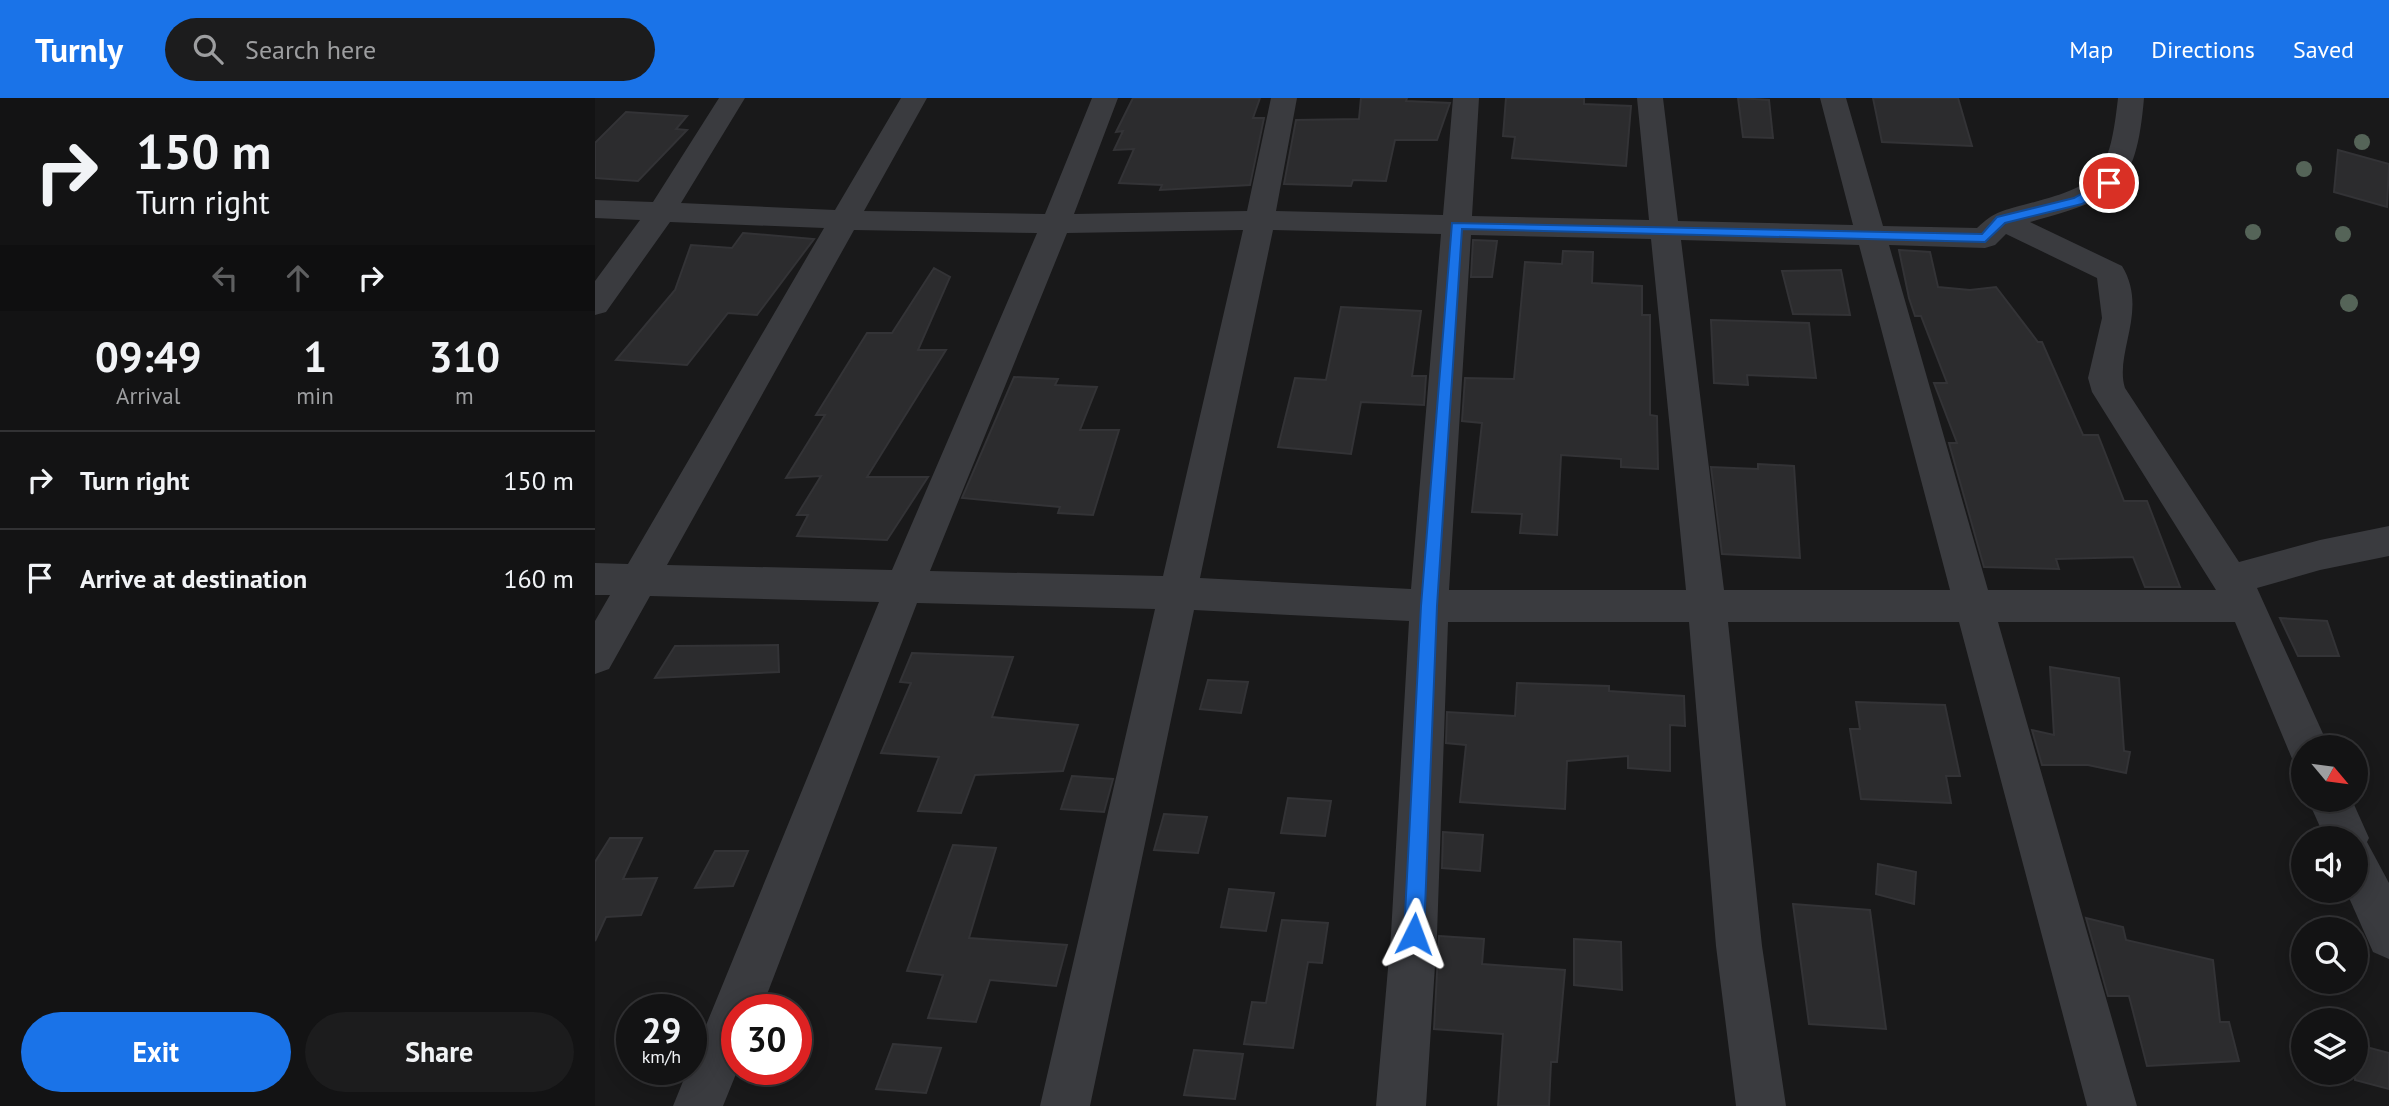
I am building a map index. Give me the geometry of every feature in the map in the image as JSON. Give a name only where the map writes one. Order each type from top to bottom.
[{"type":"street","points":[[595,304],[661,213],[732,98]]},
{"type":"street","points":[[595,657],[914,98]]},
{"type":"street","points":[[743,994],[904,587],[1056,224],[1105,98]]},
{"type":"street","points":[[1065,1106],[1260,220],[1284,98]]},
{"type":"street","points":[[1401,1106],[1414,934],[1429,606],[1466,98]]},
{"type":"street","points":[[1650,98],[1707,607],[1739,946],[1761,1106]]},
{"type":"street","points":[[1833,98],[2112,1106]]},
{"type":"street","points":[[595,209],[846,220],[1056,224],[1260,220],[1985,238],[2001,220],[2078,201],[2109,183],[2123,155],[2131,98]]},
{"type":"street","points":[[2001,220],[2111,273],[2118,318],[2106,360],[2105,378],[2109,392],[2126,414],[2239,593],[2303,735]]},
{"type":"street","points":[[595,579],[1178,593],[1429,606],[1973,606],[2239,593],[2320,555],[2389,541]]},
{"type":"street","points":[[2368,888],[2389,936]]},
{"type":"street","points":[[698,1106],[721,1049]]},
{"type":"building","points":[[1133,98],[1260,98],[1253,118],[1264,118],[1250,185],[1160,190],[1162,185],[1119,183],[1134,149],[1114,150],[1123,131],[1116,132]]},
{"type":"building","points":[[1361,98],[1407,98],[1406,101],[1450,103],[1437,140],[1395,140],[1386,181],[1353,180],[1351,186],[1284,184],[1296,120],[1359,119]]},
{"type":"building","points":[[1506,98],[1584,98],[1584,104],[1631,106],[1626,166],[1512,158],[1515,137],[1503,136]]},
{"type":"building","points":[[1738,98],[1769,100],[1773,138],[1743,137]]},
{"type":"building","points":[[1873,98],[1958,98],[1972,146],[1882,142]]},
{"type":"building","points":[[626,112],[687,116],[676,129],[687,130],[638,181],[595,178],[595,143]]},
{"type":"building","points":[[2338,150],[2389,164],[2387,207],[2334,192]]},
{"type":"building","points":[[743,233],[814,239],[757,315],[728,313],[687,365],[616,360],[675,290],[691,245],[732,248]]},
{"type":"building","points":[[1473,240],[1497,241],[1492,277],[1471,277]]},
{"type":"building","points":[[1899,250],[1930,252],[1938,287],[1970,290],[1996,287],[2038,342],[2042,342],[2083,435],[2098,435],[2124,501],[2147,501],[2180,587],[2145,587],[2133,557],[2056,559],[2059,569],[1984,567],[1949,443],[1957,443],[1934,383],[1947,383],[1921,316],[1915,316]]},
{"type":"building","points":[[1563,251],[1593,252],[1592,283],[1642,286],[1642,315],[1650,315],[1650,415],[1657,416],[1658,469],[1621,467],[1621,459],[1561,455],[1557,535],[1520,533],[1522,514],[1472,512],[1482,423],[1462,421],[1465,378],[1514,379],[1525,262],[1562,264]]},
{"type":"building","points":[[934,268],[950,277],[918,350],[946,350],[867,477],[928,477],[887,540],[797,536],[808,515],[797,515],[821,476],[786,478],[825,415],[816,415],[867,333],[892,333]]},
{"type":"building","points":[[1841,270],[1850,315],[1793,314],[1782,271]]},
{"type":"building","points":[[1341,307],[1421,311],[1412,376],[1426,376],[1424,405],[1361,402],[1351,454],[1278,447],[1295,378],[1326,380]]},
{"type":"building","points":[[1711,320],[1809,323],[1816,378],[1747,375],[1748,385],[1714,383]]},
{"type":"building","points":[[1014,377],[1058,379],[1055,385],[1097,387],[1080,430],[1119,430],[1093,515],[1058,513],[1060,507],[962,498]]},
{"type":"building","points":[[1758,464],[1794,466],[1800,558],[1722,554],[1711,467],[1758,469]]},
{"type":"building","points":[[2280,618],[2327,621],[2339,656],[2298,656]]},
{"type":"building","points":[[778,645],[779,672],[655,678],[675,646]]},
{"type":"building","points":[[912,653],[1013,657],[992,717],[1078,725],[1063,771],[975,775],[961,813],[918,811],[939,757],[881,753],[911,683],[900,682]]},
{"type":"building","points":[[2050,667],[2119,678],[2124,751],[2130,752],[2126,773],[2088,765],[2042,765],[2032,730],[2054,735]]},
{"type":"building","points":[[1208,680],[1248,682],[1241,713],[1200,709]]},
{"type":"building","points":[[1517,683],[1609,686],[1609,691],[1684,696],[1685,726],[1670,725],[1670,771],[1628,768],[1628,756],[1567,761],[1565,809],[1460,802],[1466,745],[1446,743],[1447,712],[1515,716]]},
{"type":"building","points":[[1856,702],[1945,705],[1960,776],[1946,776],[1951,803],[1861,799],[1850,729],[1860,729]]},
{"type":"building","points":[[1072,776],[1113,779],[1104,812],[1061,809]]},
{"type":"building","points":[[1288,798],[1331,801],[1325,836],[1281,833]]},
{"type":"building","points":[[1164,814],[1207,817],[1198,853],[1154,850]]},
{"type":"building","points":[[1443,832],[1483,835],[1480,871],[1442,868]]},
{"type":"building","points":[[610,838],[642,838],[623,879],[657,878],[641,915],[606,917],[595,941],[595,862]]},
{"type":"building","points":[[953,845],[996,848],[969,938],[1067,945],[1056,986],[990,980],[976,1022],[928,1018],[943,975],[907,971]]},
{"type":"building","points":[[715,851],[748,851],[733,886],[695,888]]},
{"type":"building","points":[[1878,864],[1916,872],[1914,904],[1876,894]]},
{"type":"building","points":[[1229,889],[1274,893],[1266,931],[1221,927]]},
{"type":"building","points":[[1793,904],[1870,910],[1886,1029],[1809,1024]]},
{"type":"building","points":[[2086,918],[2123,927],[2126,940],[2213,960],[2220,1022],[2229,1022],[2239,1061],[2147,1066],[2129,996],[2108,996]]},
{"type":"building","points":[[1282,920],[1328,923],[1322,963],[1308,962],[1293,1048],[1244,1044],[1252,1002],[1266,1003]]},
{"type":"building","points":[[1439,936],[1484,939],[1482,964],[1565,970],[1557,1062],[1551,1062],[1549,1106],[1498,1106],[1503,1034],[1434,1029]]},
{"type":"building","points":[[1574,939],[1621,942],[1622,990],[1574,985]]},
{"type":"building","points":[[893,1044],[941,1048],[926,1093],[876,1089]]},
{"type":"building","points":[[2368,1047],[2389,1053],[2389,1089],[2368,1083]]},
{"type":"building","points":[[1194,1050],[1243,1054],[1235,1099],[1184,1095]]},
{"type":"route","points":[[1414,934],[1429,606],[1456,225],[1985,238],[2001,220],[2078,201],[2109,183]]}]
